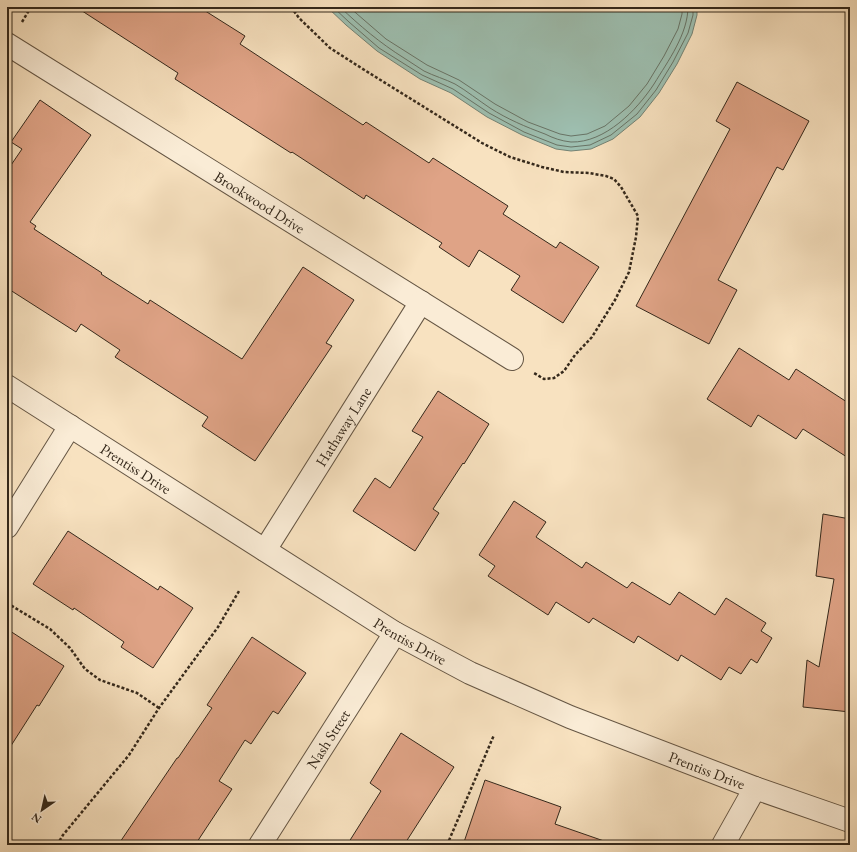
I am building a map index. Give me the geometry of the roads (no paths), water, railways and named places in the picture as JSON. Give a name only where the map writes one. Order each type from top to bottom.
[{"type":"street","name":"Brookwood Drive","points":[[7,44],[512,359]]},
{"type":"street","name":"Hathaway Lane","points":[[265,550],[420,302]]},
{"type":"street","name":"Prentiss Drive","points":[[7,386],[395,633],[470,673],[570,717],[755,788],[850,821]]},
{"type":"street","points":[[7,527],[70,426]]},
{"type":"street","name":"Nash Street","points":[[260,845],[395,633]]},
{"type":"street","points":[[723,845],[755,788]]},
{"type":"water","points":[[327,7],[697,7],[697,15],[692,34],[677,64],[659,93],[640,117],[613,139],[591,149],[571,151],[556,149],[522,135],[487,117],[451,93],[420,79],[377,51]]}]
